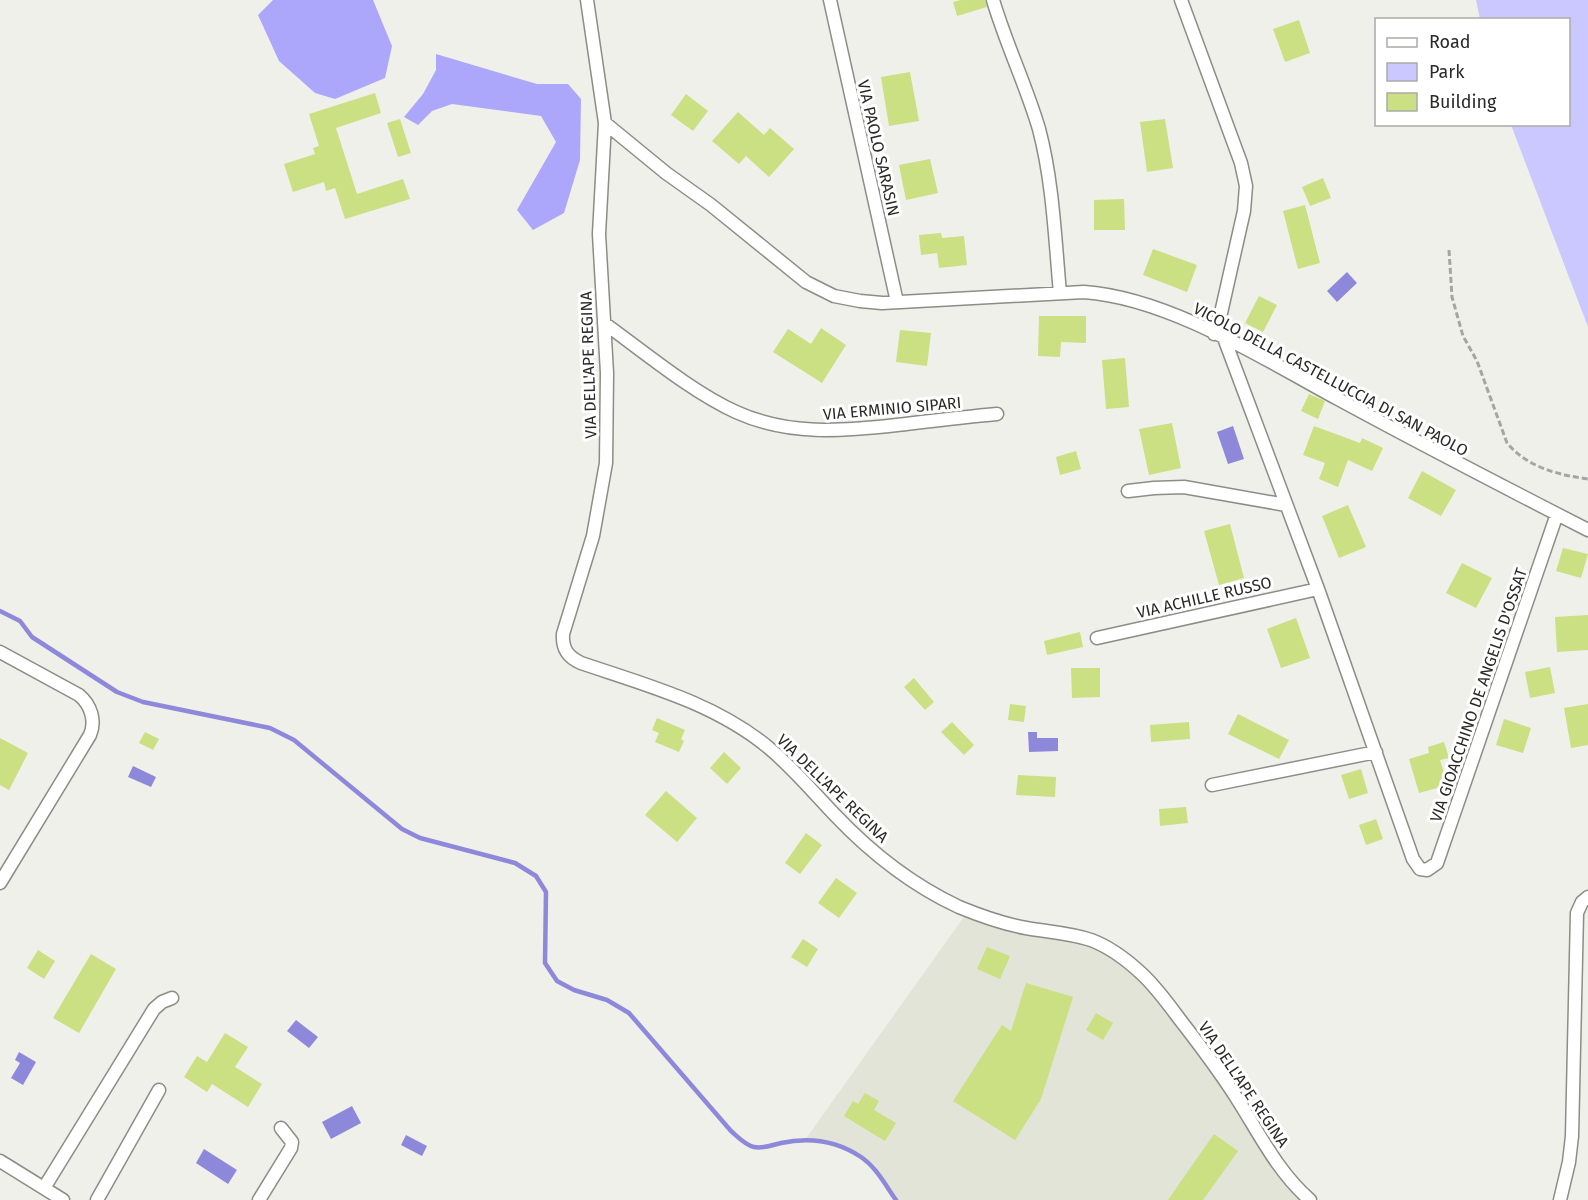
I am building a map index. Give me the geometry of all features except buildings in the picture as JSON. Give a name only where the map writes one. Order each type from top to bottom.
[{"type":"street","name":"VIA DELL'APE REGINA","points":[[587,0],[605,123],[600,234],[607,373],[606,463],[593,536],[563,634],[567,654],[581,663],[699,705],[748,733],[782,759],[867,846],[900,873],[942,898],[968,911],[1010,925],[1092,940],[1119,956],[1140,972],[1173,1011],[1212,1061],[1278,1165],[1310,1200]]},
{"type":"street","name":"VIA PAOLO SARASIN","points":[[830,0],[897,302]]},
{"type":"street","points":[[993,0],[1024,84],[1042,142],[1050,187],[1060,293]]},
{"type":"street","points":[[1181,0],[1237,152],[1246,186],[1244,210],[1221,313],[1219,336],[1286,504],[1376,752],[1212,785]]},
{"type":"street","name":"VICOLO DELLA CASTELLUCCIA DI SAN PAOLO","points":[[605,123],[812,286],[834,296],[853,300],[897,302],[1096,293],[1127,299],[1163,311],[1219,336],[1588,530]]},
{"type":"street","name":"VIA ERMINIO SIPARI","points":[[604,323],[711,399],[744,416],[778,427],[810,431],[847,430],[997,414]]},
{"type":"street","points":[[1128,491],[1184,487],[1286,504]]},
{"type":"street","name":"VIA GIOACCHINO DE ANGELIS D'OSSAT","points":[[1376,752],[1416,865],[1427,870],[1437,863],[1557,514]]},
{"type":"street","name":"VIA ACHILLE RUSSO","points":[[1097,638],[1318,589]]},
{"type":"street","points":[[0,652],[79,695],[87,704],[93,722],[90,735],[0,883]]},
{"type":"street","points":[[1560,1200],[1569,1162],[1572,1136],[1577,913],[1580,905],[1588,897]]},
{"type":"street","points":[[44,1188],[154,1009],[162,1002],[172,998]]},
{"type":"street","points":[[97,1200],[159,1090]]},
{"type":"street","points":[[259,1200],[291,1148],[292,1142],[281,1128]]},
{"type":"street","points":[[0,1161],[63,1200]]},
{"type":"path","points":[[1449,250],[1452,297],[1461,326],[1477,361],[1507,443],[1514,452],[1530,464],[1552,472],[1588,479]]},
{"type":"shaded area","points":[[273,0],[373,0],[392,46],[385,78],[335,99],[315,93],[279,61],[258,15]]},
{"type":"shaded area","points":[[436,54],[537,84],[568,84],[581,99],[580,160],[564,213],[533,230],[517,210],[556,142],[541,116],[452,104],[432,111],[418,125],[404,117],[423,94],[436,70]]},
{"type":"shaded area","points":[[1347,272],[1357,283],[1337,302],[1327,291]]},
{"type":"shaded area","points":[[1233,426],[1244,459],[1228,464],[1217,432]]},
{"type":"shaded area","points":[[1028,732],[1037,732],[1037,738],[1058,738],[1058,751],[1029,752]]},
{"type":"shaded area","points":[[133,766],[156,777],[151,787],[128,777]]},
{"type":"shaded area","points":[[968,911],[1081,937],[1120,956],[1160,994],[1311,1200],[897,1200],[876,1172],[847,1149],[805,1140]]},
{"type":"shaded area","points":[[296,1020],[318,1037],[309,1048],[287,1031]]},
{"type":"shaded area","points":[[19,1052],[36,1062],[23,1085],[11,1078],[20,1063],[15,1060]]},
{"type":"shaded area","points":[[352,1106],[361,1123],[331,1139],[322,1122]]},
{"type":"shaded area","points":[[406,1135],[427,1146],[422,1156],[401,1145]]},
{"type":"shaded area","points":[[204,1149],[237,1170],[228,1184],[196,1163]]},
{"type":"green space","points":[[1476,0],[1588,0],[1588,327],[1511,126],[1570,126],[1570,18],[1480,18]]},
{"type":"waterway","points":[[0,611],[20,621],[32,637],[117,692],[143,702],[270,728],[294,740],[402,829],[420,838],[515,863],[536,876],[546,892],[545,963],[557,981],[574,990],[607,1000],[629,1013],[731,1131],[745,1143],[761,1148],[802,1140],[842,1147],[861,1157],[871,1166],[896,1200]]}]
